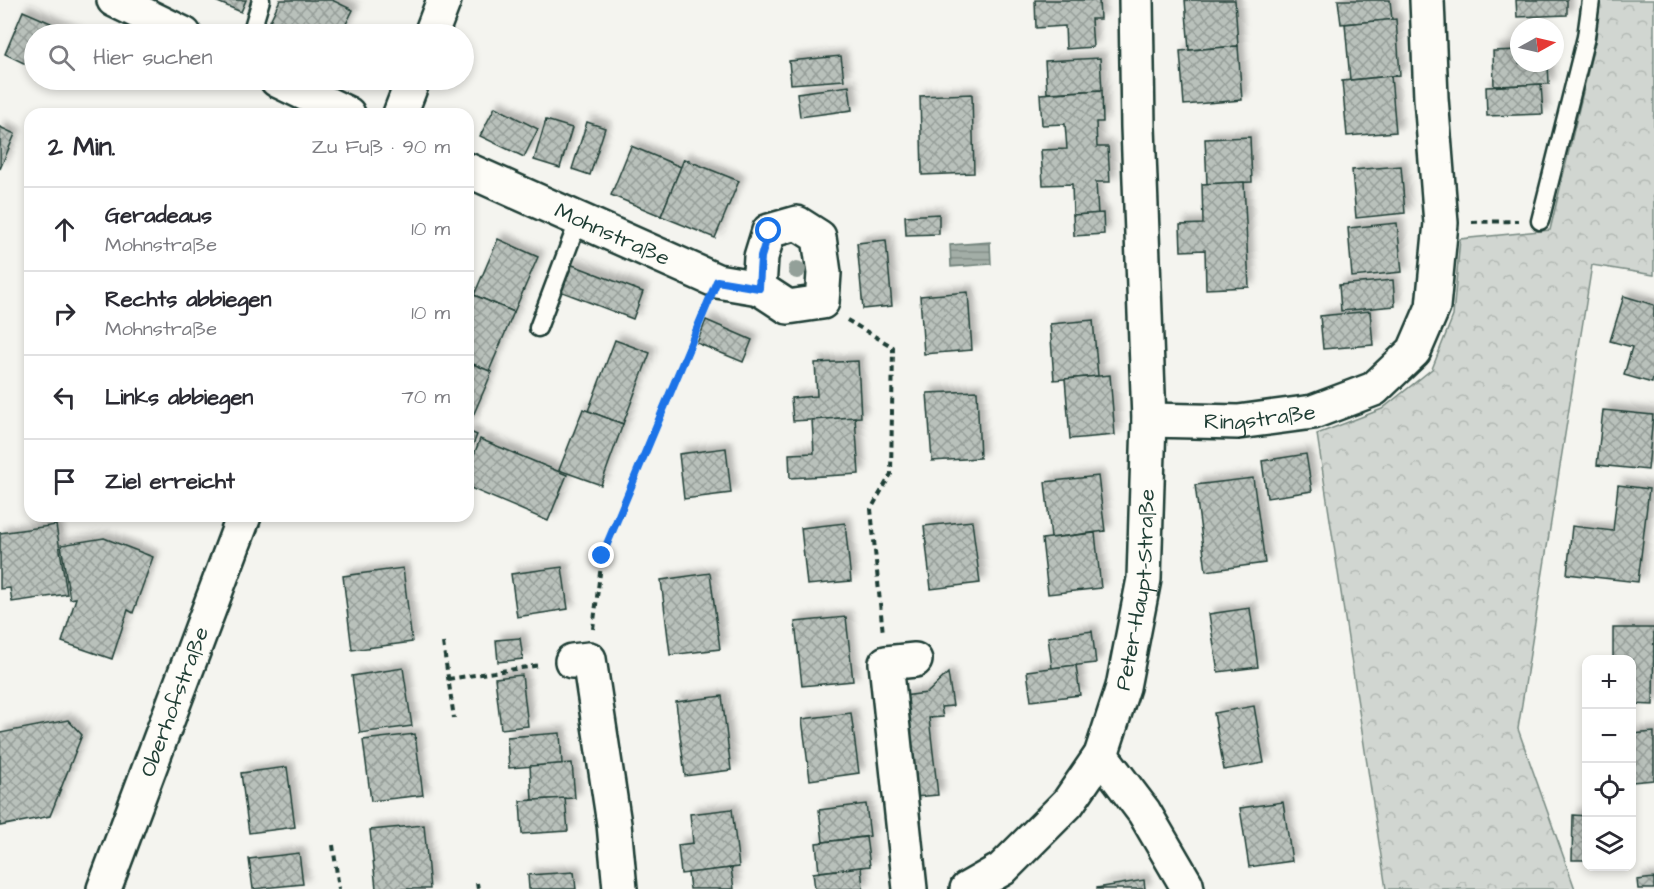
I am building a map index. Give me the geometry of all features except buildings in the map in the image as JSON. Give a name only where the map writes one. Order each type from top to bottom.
[{"type":"street","points":[[114,0],[163,24]]},
{"type":"street","points":[[435,24],[444,0]]},
{"type":"street","points":[[1136,0],[1138,127],[1149,420]]},
{"type":"street","name":"Ringstraße","points":[[1149,420],[1238,422],[1313,412],[1374,389],[1414,351],[1433,307],[1442,223],[1431,98],[1427,0]]},
{"type":"street","points":[[298,90],[335,108]]},
{"type":"street","points":[[402,108],[409,90]]},
{"type":"street","name":"Mohnstraße","points":[[474,173],[717,281],[759,288],[788,307],[822,302]]},
{"type":"street","points":[[759,288],[761,257],[769,231],[797,224],[819,237],[824,273],[822,302]]},
{"type":"street","name":"Peter-Haupt-Straße","points":[[967,889],[1002,869],[1011,861],[1068,803],[1101,755],[1123,687],[1144,579],[1149,420]]},
{"type":"street","name":"Oberhofstraße","points":[[104,889],[242,522]]},
{"type":"street","points":[[580,660],[614,824],[620,889]]},
{"type":"street","points":[[901,662],[910,889]]},
{"type":"street","points":[[1101,755],[1144,812],[1187,889]]},
{"type":"lane","points":[[254,24],[261,0]]},
{"type":"lane","points":[[1540,221],[1586,37],[1591,0]]},
{"type":"lane","points":[[538,328],[579,219]]},
{"type":"path","points":[[1442,223],[1540,221]]},
{"type":"path","points":[[448,679],[580,660],[602,556],[717,281]]},
{"type":"path","points":[[822,302],[893,347],[891,474],[871,509],[901,662]]},
{"type":"path","points":[[443,643],[454,718]]},
{"type":"path","points":[[333,845],[339,889]]},
{"type":"path","points":[[477,883],[478,889]]},
{"type":"green space","points":[[1600,0],[1654,0],[1654,275],[1592,265],[1518,729],[1575,889],[1386,889],[1317,434],[1382,409],[1432,369],[1453,316],[1460,239],[1550,230],[1595,42]]},
{"type":"shaded area","points":[[990,242],[991,264],[951,267],[950,245]]},
{"type":"route","points":[[602,556],[717,281],[759,288],[761,257],[769,231]]}]
